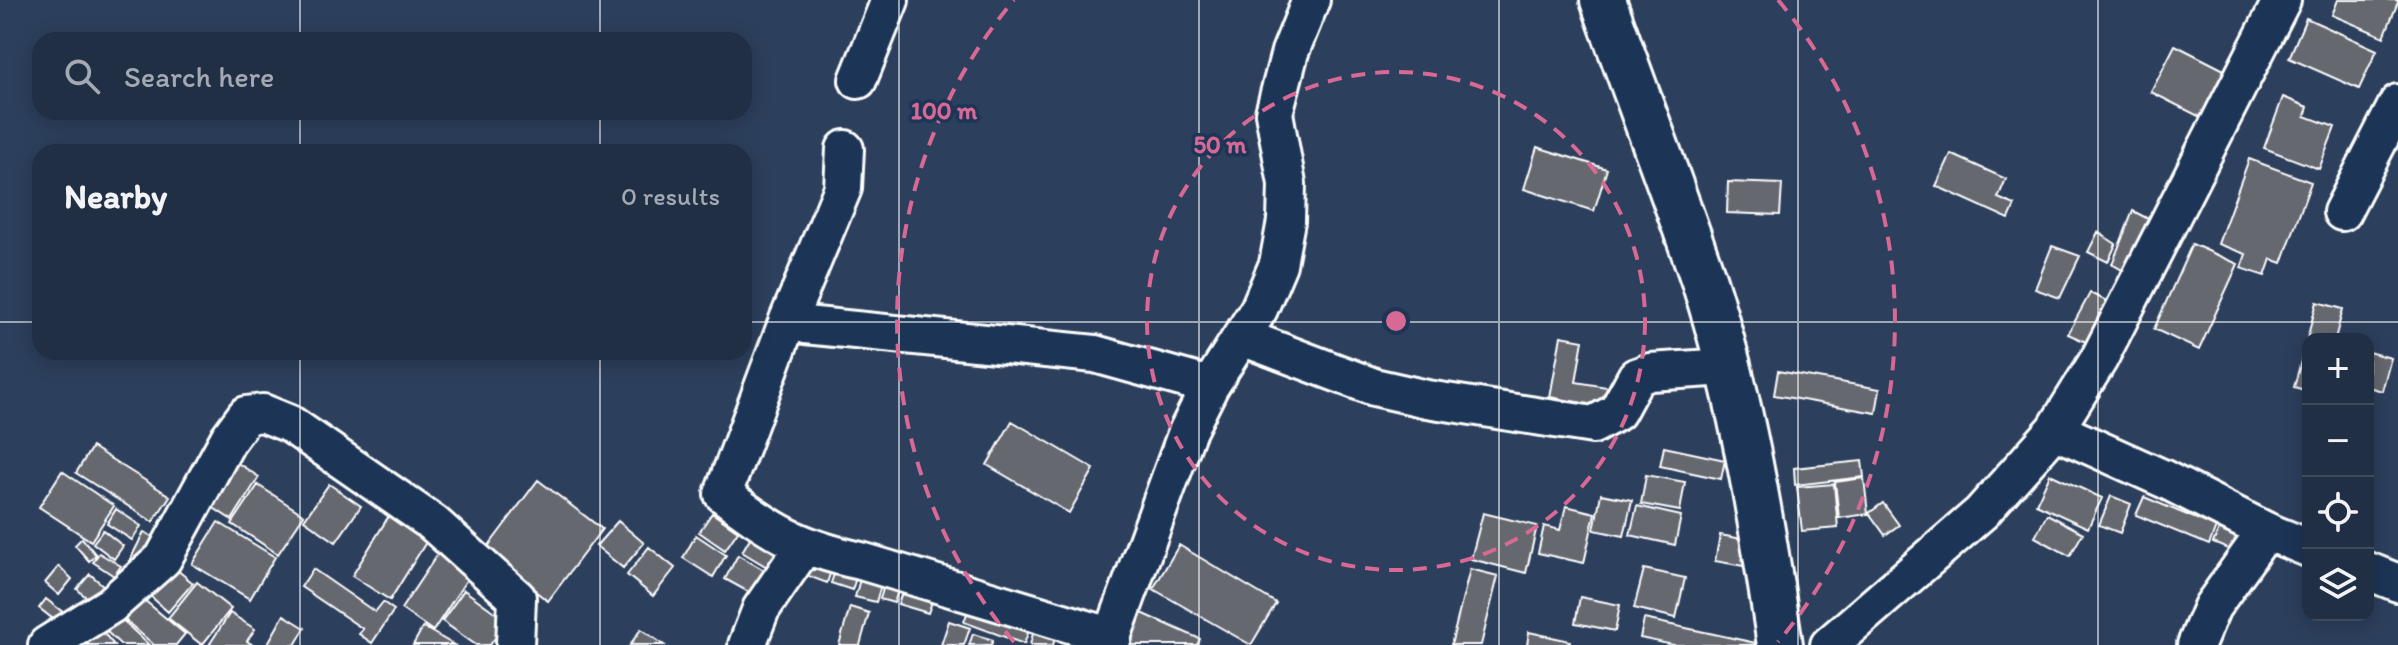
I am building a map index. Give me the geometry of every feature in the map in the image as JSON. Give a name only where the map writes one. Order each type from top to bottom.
[{"type":"street","points":[[858,80],[890,0]]},
{"type":"street","points":[[845,149],[843,188],[788,320],[723,494],[768,529],[820,552],[861,561],[1111,641],[1187,432],[1210,386],[1242,337],[1278,264],[1286,221],[1287,184],[1274,113],[1290,52],[1311,0]]},
{"type":"street","points":[[1603,0],[1704,283],[1727,367],[1766,549],[1780,645]]},
{"type":"street","points":[[1829,645],[1981,513],[2055,430],[2099,359],[2282,0]]},
{"type":"street","points":[[2342,212],[2398,103]]},
{"type":"street","points":[[805,325],[1095,354],[1210,386]]},
{"type":"street","points":[[1242,337],[1374,387],[1427,399],[1593,425],[1617,412],[1636,377],[1650,372],[1727,367]]},
{"type":"street","points":[[47,645],[111,605],[163,559],[229,438],[246,415],[263,413],[290,424],[433,523],[517,598],[515,645]]},
{"type":"street","points":[[2055,430],[2302,546]]},
{"type":"street","points":[[2196,645],[2212,607],[2266,531]]},
{"type":"street","points":[[747,645],[761,609],[805,545]]},
{"type":"street","points":[[2374,573],[2398,583]]},
{"type":"building","points":[[2338,0],[2398,2],[2384,37],[2332,15]]},
{"type":"building","points":[[2306,18],[2377,50],[2359,89],[2289,58]]},
{"type":"building","points":[[2175,45],[2234,75],[2210,122],[2151,92]]},
{"type":"building","points":[[2283,97],[2308,107],[2305,116],[2335,127],[2319,169],[2264,148]]},
{"type":"building","points":[[1537,147],[1607,169],[1594,211],[1524,189]]},
{"type":"building","points":[[1951,154],[2006,179],[1998,198],[2015,205],[2009,219],[1936,186]]},
{"type":"building","points":[[2249,159],[2311,182],[2282,263],[2271,259],[2265,276],[2241,268],[2246,254],[2218,244]]},
{"type":"building","points":[[1728,182],[1782,184],[1780,215],[1727,213]]},
{"type":"building","points":[[2133,211],[2162,226],[2136,278],[2112,264]]},
{"type":"building","points":[[2098,232],[2116,244],[2108,262],[2088,252]]},
{"type":"building","points":[[2192,244],[2238,264],[2199,350],[2154,329]]},
{"type":"building","points":[[2052,246],[2080,256],[2060,298],[2035,289]]},
{"type":"building","points":[[2090,293],[2117,306],[2097,347],[2068,334]]},
{"type":"building","points":[[2317,302],[2343,309],[2337,333],[2309,333]]},
{"type":"building","points":[[1561,336],[1583,340],[1576,382],[1619,389],[1615,409],[1550,397]]},
{"type":"building","points":[[2374,354],[2391,358],[2382,391],[2374,389]]},
{"type":"building","points":[[2302,357],[2302,389],[2294,387]]},
{"type":"building","points":[[1778,371],[1880,389],[1876,413],[1774,395]]},
{"type":"building","points":[[1012,421],[1094,469],[1069,513],[987,465]]},
{"type":"building","points":[[92,447],[170,496],[153,522],[76,473]]},
{"type":"building","points":[[1664,447],[1725,460],[1721,479],[1660,466]]},
{"type":"building","points":[[1862,461],[1864,477],[1795,485],[1794,468]]},
{"type":"building","points":[[236,462],[259,477],[232,520],[209,505]]},
{"type":"building","points":[[62,471],[114,506],[91,541],[39,507]]},
{"type":"building","points":[[2050,474],[2102,498],[2088,528],[2036,504]]},
{"type":"building","points":[[1646,475],[1685,482],[1680,511],[1641,504]]},
{"type":"building","points":[[1864,478],[1868,514],[1839,518],[1835,482]]},
{"type":"building","points":[[538,480],[602,529],[548,601],[484,552]]},
{"type":"building","points":[[329,484],[361,506],[336,542],[304,520]]},
{"type":"building","points":[[1834,484],[1838,528],[1802,531],[1797,487]]},
{"type":"building","points":[[258,485],[304,515],[278,554],[232,524]]},
{"type":"building","points":[[1601,494],[1632,500],[1624,536],[1594,530]]},
{"type":"building","points":[[2111,496],[2131,504],[2120,533],[2099,525]]},
{"type":"building","points":[[2144,497],[2216,527],[2209,545],[2136,515]]},
{"type":"building","points":[[1883,503],[1899,525],[1885,535],[1869,513]]},
{"type":"building","points":[[395,506],[433,531],[390,600],[352,576]]},
{"type":"building","points":[[1566,506],[1595,513],[1584,563],[1538,553],[1544,526],[1560,530]]},
{"type":"building","points":[[1637,506],[1681,516],[1675,545],[1630,535]]},
{"type":"building","points":[[116,509],[141,526],[132,540],[107,524]]},
{"type":"building","points":[[712,513],[738,531],[725,550],[699,532]]},
{"type":"building","points":[[1483,513],[1537,526],[1526,573],[1471,559]]},
{"type":"building","points":[[2047,514],[2083,533],[2070,556],[2035,537]]},
{"type":"building","points":[[2223,520],[2250,531],[2240,554],[2213,543]]},
{"type":"building","points":[[618,521],[644,543],[623,568],[596,546]]},
{"type":"building","points":[[218,522],[275,557],[250,599],[192,564]]},
{"type":"building","points":[[103,530],[123,546],[114,559],[93,543]]},
{"type":"building","points":[[754,531],[789,553],[777,573],[742,552]]},
{"type":"building","points":[[144,532],[160,541],[143,574],[127,566]]},
{"type":"building","points":[[696,535],[726,555],[713,577],[683,558]]},
{"type":"building","points":[[1720,535],[1759,542],[1755,568],[1715,561]]},
{"type":"building","points":[[82,538],[96,555],[89,561],[75,545]]},
{"type":"building","points":[[1179,545],[1276,603],[1251,645],[1153,589]]},
{"type":"building","points":[[649,547],[675,568],[653,596],[627,575]]},
{"type":"building","points":[[439,552],[471,573],[433,631],[401,609]]},
{"type":"building","points":[[99,553],[121,566],[114,576],[93,562]]},
{"type":"building","points":[[807,553],[834,562],[827,583],[800,573]]},
{"type":"building","points":[[738,555],[776,577],[763,600],[725,579]]},
{"type":"building","points":[[838,562],[859,569],[852,590],[831,583]]},
{"type":"building","points":[[170,564],[193,583],[168,612],[146,592]]},
{"type":"building","points":[[59,566],[72,579],[59,595],[45,583]]},
{"type":"building","points":[[313,569],[375,612],[383,602],[394,610],[372,643],[359,634],[363,629],[301,587]]},
{"type":"building","points":[[1470,569],[1498,576],[1481,645],[1451,645]]},
{"type":"building","points":[[1644,569],[1685,578],[1676,618],[1634,608]]},
{"type":"building","points":[[862,572],[883,578],[876,602],[855,597]]},
{"type":"building","points":[[90,574],[113,594],[100,610],[77,589]]},
{"type":"building","points":[[887,576],[901,581],[894,603],[880,599]]},
{"type":"building","points":[[906,581],[936,591],[928,613],[898,604]]},
{"type":"building","points":[[197,582],[231,609],[202,645],[168,618]]},
{"type":"building","points":[[464,590],[507,621],[490,645],[476,645],[442,621]]},
{"type":"building","points":[[1580,597],[1620,605],[1615,631],[1575,623]]},
{"type":"building","points":[[46,599],[64,613],[57,622],[39,608]]},
{"type":"building","points":[[143,599],[185,634],[176,645],[154,645],[125,620]]},
{"type":"building","points":[[972,600],[1032,622],[1024,644],[964,622]]},
{"type":"building","points":[[850,607],[869,613],[860,645],[839,645]]},
{"type":"building","points":[[1133,609],[1200,639],[1197,645],[1118,645]]},
{"type":"building","points":[[230,613],[255,629],[247,641],[253,645],[209,645]]},
{"type":"building","points":[[117,615],[149,645],[121,645],[104,629]]},
{"type":"building","points":[[284,615],[305,628],[295,645],[267,645]]},
{"type":"building","points":[[1644,619],[1765,645],[1673,645],[1640,638]]},
{"type":"building","points":[[949,621],[970,628],[964,645],[941,645]]},
{"type":"building","points":[[96,624],[114,645],[72,645]]},
{"type":"building","points":[[1035,626],[1057,631],[1053,645],[1030,645]]},
{"type":"building","points":[[423,627],[454,645],[413,645]]},
{"type":"building","points":[[641,629],[664,645],[630,645]]},
{"type":"building","points":[[1529,632],[1570,641],[1569,645],[1527,645]]},
{"type":"building","points":[[973,634],[993,640],[991,645],[969,645]]}]
